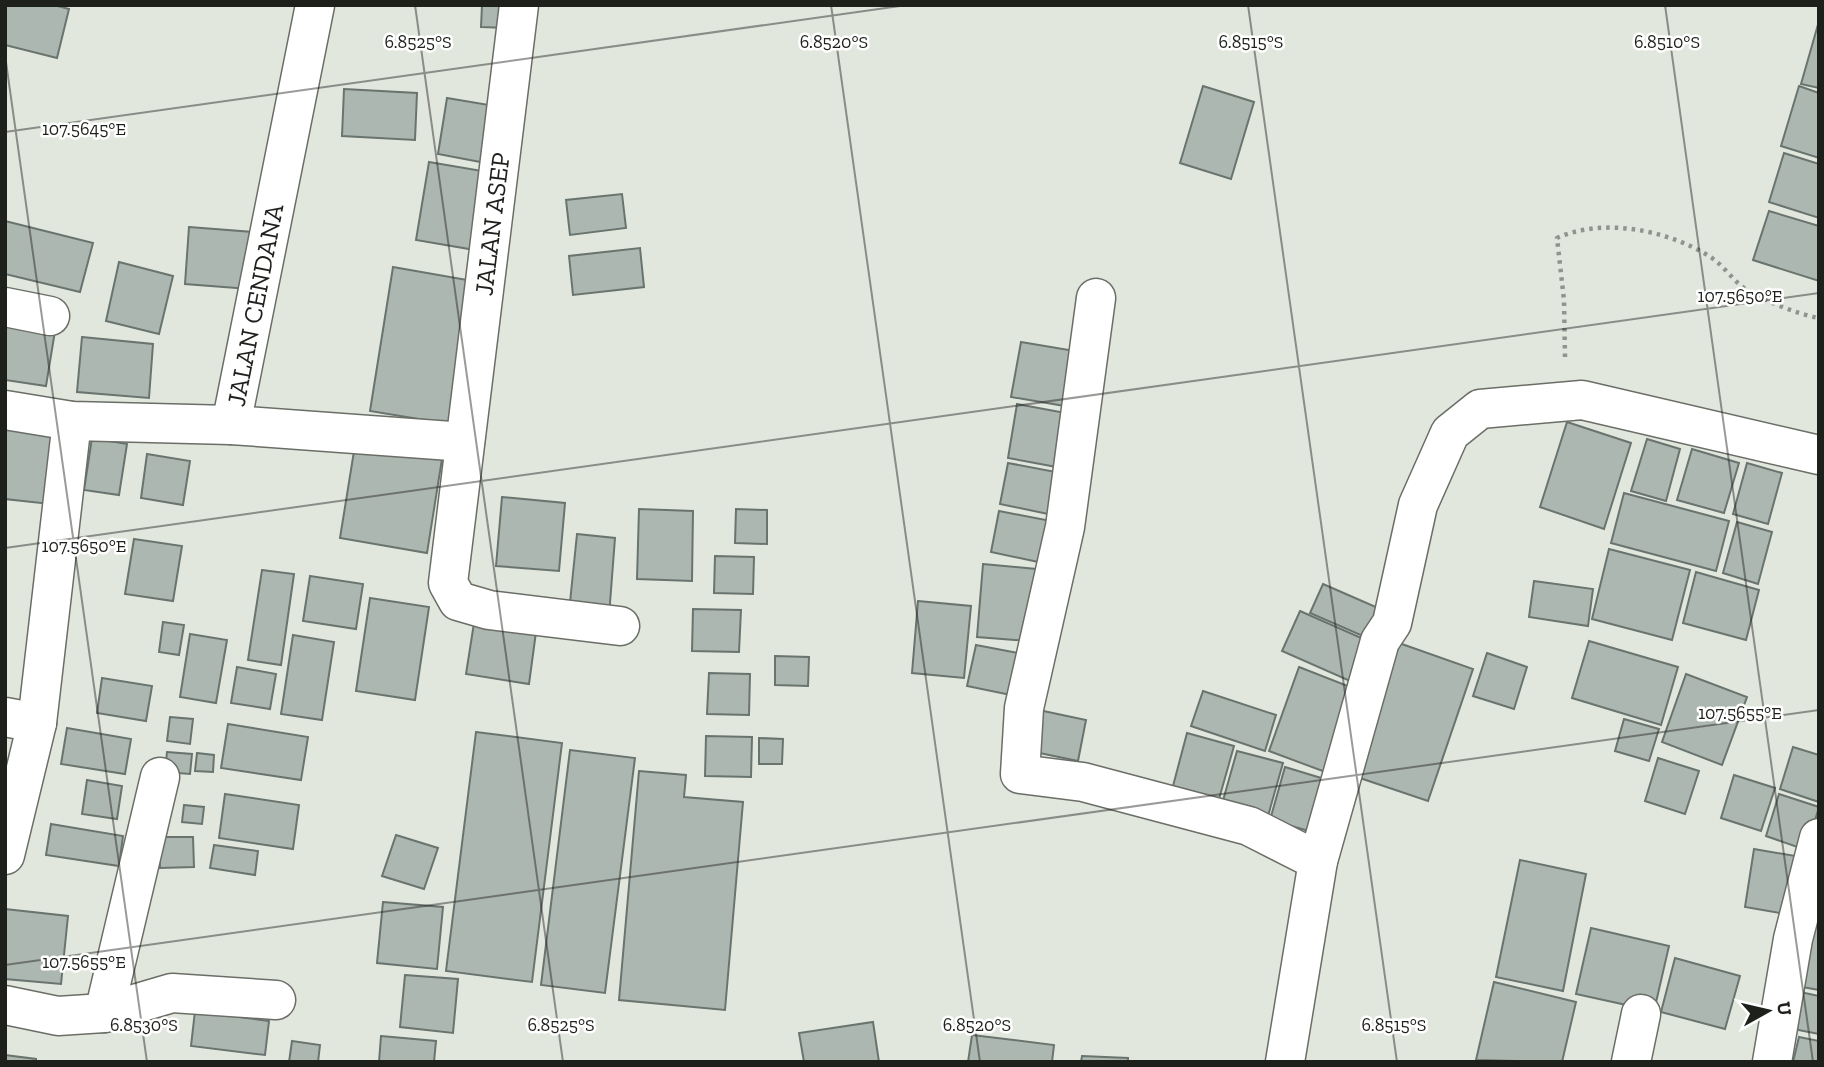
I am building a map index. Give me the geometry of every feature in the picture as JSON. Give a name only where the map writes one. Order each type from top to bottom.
[{"type":"street","name":"JALAN CENDANA","points":[[5,410],[72,421],[231,425],[315,5]]},
{"type":"street","name":"JALAN ASEP","points":[[519,5],[448,583],[458,600],[489,610],[620,626]]},
{"type":"street","points":[[1096,298],[1065,527],[1024,708],[1020,774],[1083,782],[1249,826],[1318,861]]},
{"type":"street","points":[[5,307],[50,316]]},
{"type":"street","points":[[1285,1062],[1318,861],[1380,641],[1392,623],[1418,505],[1450,433],[1480,409],[1582,400],[1819,455]]},
{"type":"street","points":[[5,855],[21,720],[72,421]]},
{"type":"street","points":[[231,425],[465,442]]},
{"type":"street","points":[[104,1013],[160,777]]},
{"type":"street","points":[[1772,1062],[1793,939],[1819,838]]},
{"type":"street","points":[[5,1005],[58,1016],[104,1013],[172,993],[276,1000]]},
{"type":"street","points":[[1632,1062],[1641,1014]]},
{"type":"path","points":[[1555,402],[1565,354],[1564,300],[1557,238],[1578,228],[1623,228],[1675,240],[1713,258],[1747,290],[1819,318]]},
{"type":"building","points":[[5,5],[54,5],[69,9],[57,58],[5,45]]},
{"type":"building","points":[[482,5],[509,5],[508,28],[481,27]]},
{"type":"building","points":[[1819,21],[1819,88],[1801,84]]},
{"type":"building","points":[[1203,86],[1254,102],[1231,179],[1180,163]]},
{"type":"building","points":[[1799,86],[1819,93],[1819,158],[1781,146]]},
{"type":"building","points":[[344,89],[417,93],[415,140],[342,136]]},
{"type":"building","points":[[447,98],[501,107],[491,164],[438,154]]},
{"type":"building","points":[[1784,153],[1819,164],[1819,218],[1769,202]]},
{"type":"building","points":[[429,162],[488,172],[475,250],[416,240]]},
{"type":"building","points":[[622,194],[626,228],[570,235],[566,200]]},
{"type":"building","points":[[1769,211],[1819,226],[1819,281],[1753,260]]},
{"type":"building","points":[[5,221],[93,243],[80,292],[5,274]]},
{"type":"building","points":[[189,227],[253,232],[249,289],[185,284]]},
{"type":"building","points":[[640,248],[644,287],[573,295],[569,256]]},
{"type":"building","points":[[119,262],[173,276],[159,334],[106,321]]},
{"type":"building","points":[[393,267],[473,281],[449,424],[370,411]]},
{"type":"building","points":[[5,323],[55,331],[46,386],[5,380]]},
{"type":"building","points":[[82,337],[153,344],[149,398],[77,392]]},
{"type":"building","points":[[1021,342],[1075,351],[1065,406],[1011,397]]},
{"type":"building","points":[[1017,404],[1071,414],[1062,468],[1008,458]]},
{"type":"building","points":[[5,418],[59,424],[50,504],[5,499]]},
{"type":"building","points":[[1567,422],[1631,443],[1604,529],[1540,507]]},
{"type":"building","points":[[92,438],[127,444],[119,495],[84,490]]},
{"type":"building","points":[[1647,439],[1680,449],[1666,501],[1631,491]]},
{"type":"building","points":[[355,445],[442,459],[427,553],[340,538]]},
{"type":"building","points":[[1692,449],[1739,463],[1724,513],[1677,500]]},
{"type":"building","points":[[147,454],[190,461],[183,505],[141,498]]},
{"type":"building","points":[[1008,463],[1061,473],[1053,515],[1000,504]]},
{"type":"building","points":[[1747,463],[1782,473],[1768,524],[1733,514]]},
{"type":"building","points":[[1624,493],[1729,521],[1716,571],[1611,543]]},
{"type":"building","points":[[502,497],[565,503],[559,571],[496,566]]},
{"type":"building","points":[[639,509],[693,511],[692,581],[637,579]]},
{"type":"building","points":[[736,509],[767,510],[767,544],[735,543]]},
{"type":"building","points":[[999,511],[1051,521],[1043,563],[991,552]]},
{"type":"building","points":[[1737,522],[1772,532],[1758,584],[1723,573]]},
{"type":"building","points":[[577,534],[615,538],[609,616],[569,612]]},
{"type":"building","points":[[134,539],[182,546],[173,601],[125,594]]},
{"type":"building","points":[[1609,549],[1690,570],[1672,640],[1592,619]]},
{"type":"building","points":[[715,556],[754,557],[753,594],[714,593]]},
{"type":"building","points":[[983,564],[1036,569],[1029,641],[977,637]]},
{"type":"building","points":[[262,570],[294,574],[281,665],[248,660]]},
{"type":"building","points":[[1696,572],[1759,590],[1746,640],[1683,623]]},
{"type":"building","points":[[310,576],[363,584],[356,629],[303,621]]},
{"type":"building","points":[[1534,581],[1593,589],[1588,626],[1529,617]]},
{"type":"building","points":[[1323,584],[1385,611],[1372,640],[1310,613]]},
{"type":"building","points":[[370,598],[429,607],[415,700],[356,691]]},
{"type":"building","points":[[918,601],[971,606],[964,678],[912,673]]},
{"type":"building","points":[[693,609],[741,610],[739,652],[692,651]]},
{"type":"building","points":[[1300,611],[1375,644],[1359,685],[1282,651]]},
{"type":"building","points":[[163,622],[184,625],[179,655],[159,652]]},
{"type":"building","points":[[474,623],[536,632],[529,684],[466,674]]},
{"type":"building","points":[[190,634],[227,640],[216,703],[180,697]]},
{"type":"building","points":[[293,635],[334,642],[322,720],[281,714]]},
{"type":"building","points":[[1589,641],[1678,667],[1661,725],[1572,698]]},
{"type":"building","points":[[1399,643],[1473,669],[1428,801],[1354,776]]},
{"type":"building","points":[[976,645],[1028,655],[1020,697],[967,686]]},
{"type":"building","points":[[1487,653],[1527,667],[1514,709],[1473,696]]},
{"type":"building","points":[[775,656],[809,657],[808,686],[775,685]]},
{"type":"building","points":[[237,667],[276,674],[270,709],[231,703]]},
{"type":"building","points":[[1299,667],[1358,690],[1328,773],[1269,751]]},
{"type":"building","points":[[709,673],[750,674],[749,715],[707,714]]},
{"type":"building","points":[[1686,674],[1747,697],[1722,765],[1662,742]]},
{"type":"building","points":[[102,678],[152,686],[146,721],[97,713]]},
{"type":"building","points":[[1203,691],[1276,715],[1265,751],[1191,726]]},
{"type":"building","points":[[1034,709],[1086,720],[1078,761],[1025,750]]},
{"type":"building","points":[[170,717],[193,719],[190,744],[167,741]]},
{"type":"building","points":[[1624,719],[1659,729],[1649,761],[1615,751]]},
{"type":"building","points":[[228,724],[308,737],[301,780],[221,768]]},
{"type":"building","points":[[67,728],[131,739],[125,774],[61,764]]},
{"type":"building","points":[[476,732],[562,743],[532,982],[446,971]]},
{"type":"building","points":[[1187,733],[1234,746],[1219,799],[1173,786]]},
{"type":"building","points":[[706,736],[752,737],[751,777],[705,776]]},
{"type":"building","points":[[759,738],[783,739],[782,764],[759,764]]},
{"type":"building","points":[[1793,747],[1819,755],[1819,802],[1780,789]]},
{"type":"building","points":[[570,750],[635,758],[605,993],[541,985]]},
{"type":"building","points":[[1237,751],[1283,763],[1268,816],[1222,804]]},
{"type":"building","points":[[167,752],[192,754],[190,774],[165,772]]},
{"type":"building","points":[[197,753],[214,755],[213,772],[195,771]]},
{"type":"building","points":[[1658,758],[1699,771],[1685,814],[1645,801]]},
{"type":"building","points":[[1285,767],[1331,781],[1316,833],[1270,820]]},
{"type":"building","points":[[639,771],[686,775],[684,797],[743,802],[725,1010],[619,1000]]},
{"type":"building","points":[[1734,775],[1775,788],[1761,831],[1721,818]]},
{"type":"building","points":[[87,780],[122,786],[117,819],[82,814]]},
{"type":"building","points":[[225,794],[299,805],[293,849],[219,838]]},
{"type":"building","points":[[1779,794],[1819,807],[1806,850],[1766,836]]},
{"type":"building","points":[[184,805],[204,807],[202,824],[182,822]]},
{"type":"building","points":[[51,824],[123,836],[119,866],[46,855]]},
{"type":"building","points":[[396,835],[438,848],[424,889],[382,876]]},
{"type":"building","points":[[159,837],[193,837],[194,867],[160,868]]},
{"type":"building","points":[[214,845],[258,851],[255,875],[210,868]]},
{"type":"building","points":[[1754,849],[1801,857],[1791,915],[1745,907]]},
{"type":"building","points":[[1520,860],[1586,874],[1563,991],[1496,977]]},
{"type":"building","points":[[383,902],[443,907],[437,969],[377,963]]},
{"type":"building","points":[[5,909],[68,916],[61,984],[5,979]]},
{"type":"building","points":[[1802,920],[1819,923],[1819,990],[1791,985]]},
{"type":"building","points":[[1591,928],[1669,946],[1654,1011],[1576,994]]},
{"type":"building","points":[[1675,958],[1740,976],[1725,1029],[1661,1012]]},
{"type":"building","points":[[405,975],[458,979],[453,1033],[400,1027]]},
{"type":"building","points":[[1494,982],[1576,1002],[1562,1062],[1476,1060]]},
{"type":"building","points":[[1791,990],[1819,996],[1819,1034],[1783,1027]]},
{"type":"building","points":[[195,1011],[269,1021],[265,1055],[191,1046]]},
{"type":"building","points":[[873,1022],[879,1062],[804,1062],[799,1033]]},
{"type":"building","points":[[972,1035],[1054,1045],[1052,1062],[968,1062]]},
{"type":"building","points":[[381,1036],[436,1041],[434,1062],[379,1062]]},
{"type":"building","points":[[1799,1037],[1819,1041],[1819,1062],[1793,1062]]},
{"type":"building","points":[[292,1041],[320,1045],[318,1062],[289,1062]]},
{"type":"building","points":[[5,1055],[36,1059],[36,1062],[5,1062]]},
{"type":"building","points":[[1082,1056],[1128,1058],[1128,1062],[1081,1062]]}]
